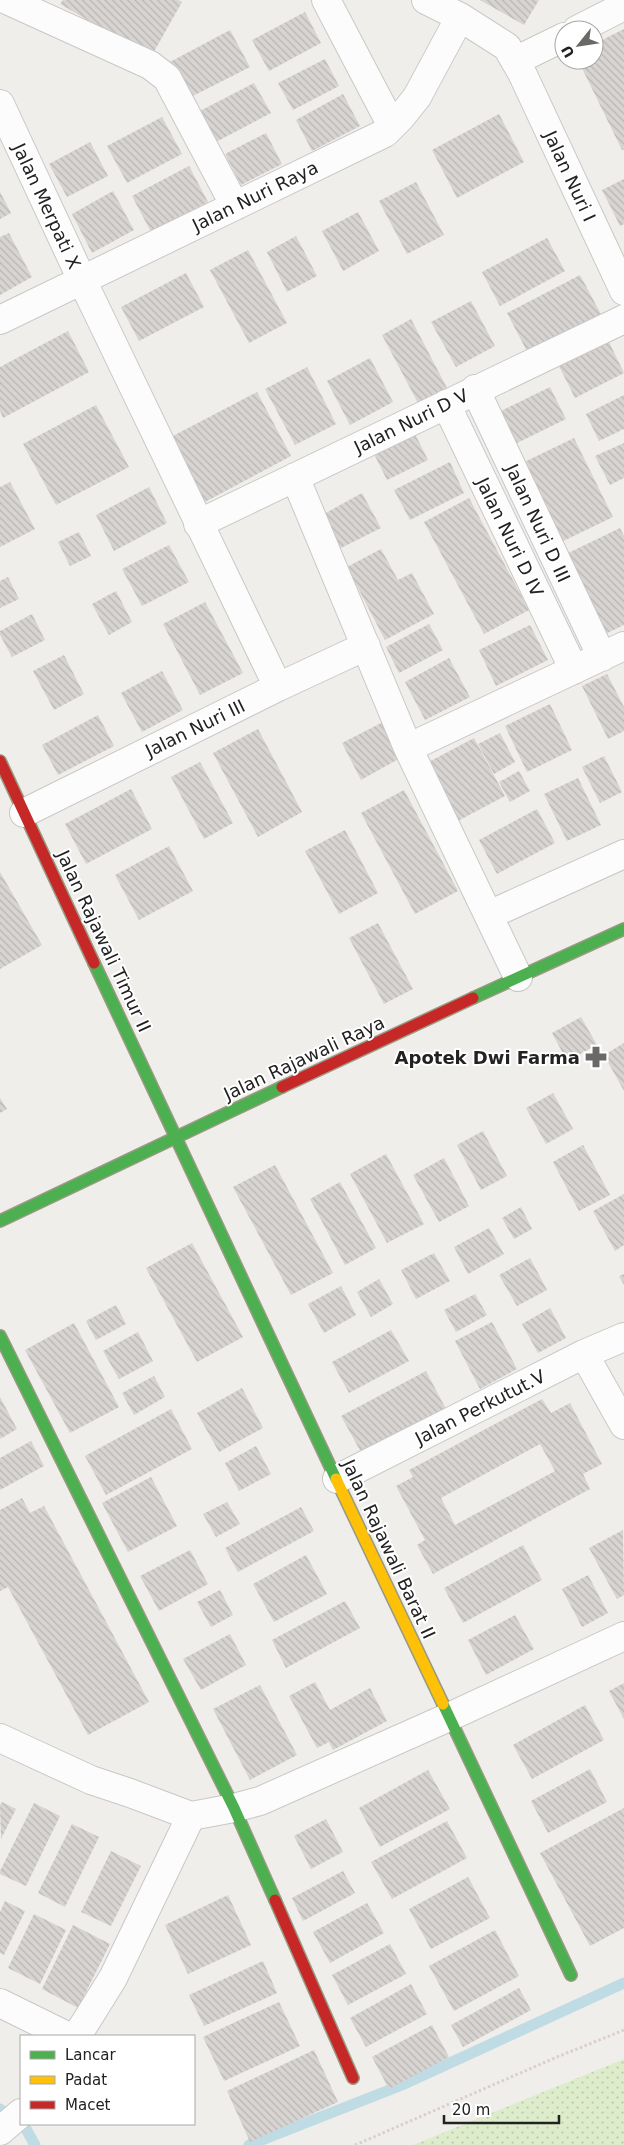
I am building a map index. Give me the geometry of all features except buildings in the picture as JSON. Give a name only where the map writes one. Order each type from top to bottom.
[{"type":"street","points":[[7,0],[150,65],[168,78],[235,206]]},
{"type":"street","points":[[326,0],[392,126]]},
{"type":"street","name":"Jalan Nuri I","points":[[426,0],[460,17],[507,47],[624,291]]},
{"type":"street","points":[[597,20],[624,6]]},
{"type":"street","name":"Jalan Nuri Raya","points":[[0,320],[385,133],[417,97],[460,17]]},
{"type":"street","points":[[515,62],[554,42]]},
{"type":"street","name":"Jalan Merpati X","points":[[0,104],[198,524],[278,687]]},
{"type":"street","name":"Jalan Nuri D V","points":[[198,524],[475,389],[624,319]]},
{"type":"street","name":"Jalan Nuri D III","points":[[475,389],[613,651]]},
{"type":"street","name":"Jalan Nuri D IV","points":[[446,404],[574,670]]},
{"type":"street","points":[[295,477],[408,748],[518,977]]},
{"type":"street","name":"Jalan Nuri III","points":[[24,813],[278,687],[366,646]]},
{"type":"street","points":[[408,748],[613,651]]},
{"type":"street","name":"Jalan Rajawali Timur II","points":[[0,761],[176,1137]]},
{"type":"street","points":[[489,915],[624,854]]},
{"type":"street","name":"Jalan Rajawali Raya","points":[[0,1221],[624,929]]},
{"type":"street","name":"Jalan Rajawali Barat II","points":[[176,1137],[571,1975]]},
{"type":"street","points":[[0,1336],[234,1808],[353,2078]]},
{"type":"street","name":"Jalan Perkutut.V","points":[[337,1479],[584,1354],[624,1336]]},
{"type":"street","points":[[584,1354],[624,1425]]},
{"type":"street","points":[[0,1738],[91,1780],[191,1816],[260,1801],[449,1717],[624,1636]]},
{"type":"street","points":[[78,2035],[113,1978],[191,1816]]},
{"type":"street","points":[[0,2002],[65,2035]]},
{"type":"street","points":[[0,2131],[20,2114]]},
{"type":"path","points":[[355,2145],[557,2057],[624,2030]]},
{"type":"green space","points":[[624,2059],[624,2145],[413,2145]]},
{"type":"waterway","points":[[249,2145],[402,2085],[624,1983]]},
{"type":"waterway","points":[[0,2109],[20,2124]]},
{"type":"waterway","points":[[21,2125],[26,2129],[35,2145]]},
{"type":"traffic: fast","points":[[473,998],[624,929]]},
{"type":"traffic: fast","points":[[94,963],[336,1479]]},
{"type":"traffic: fast","points":[[0,1221],[282,1087]]},
{"type":"traffic: fast","points":[[0,1336],[234,1808],[275,1900]]},
{"type":"traffic: fast","points":[[443,1704],[571,1975]]},
{"type":"traffic: slow","points":[[336,1479],[443,1704]]},
{"type":"traffic: jam","points":[[0,761],[94,963]]},
{"type":"traffic: jam","points":[[282,1087],[473,998]]},
{"type":"traffic: jam","points":[[275,1900],[353,2078]]},
{"type":"place","name":"Apotek Dwi Farma","points":[[596,1057]]}]
